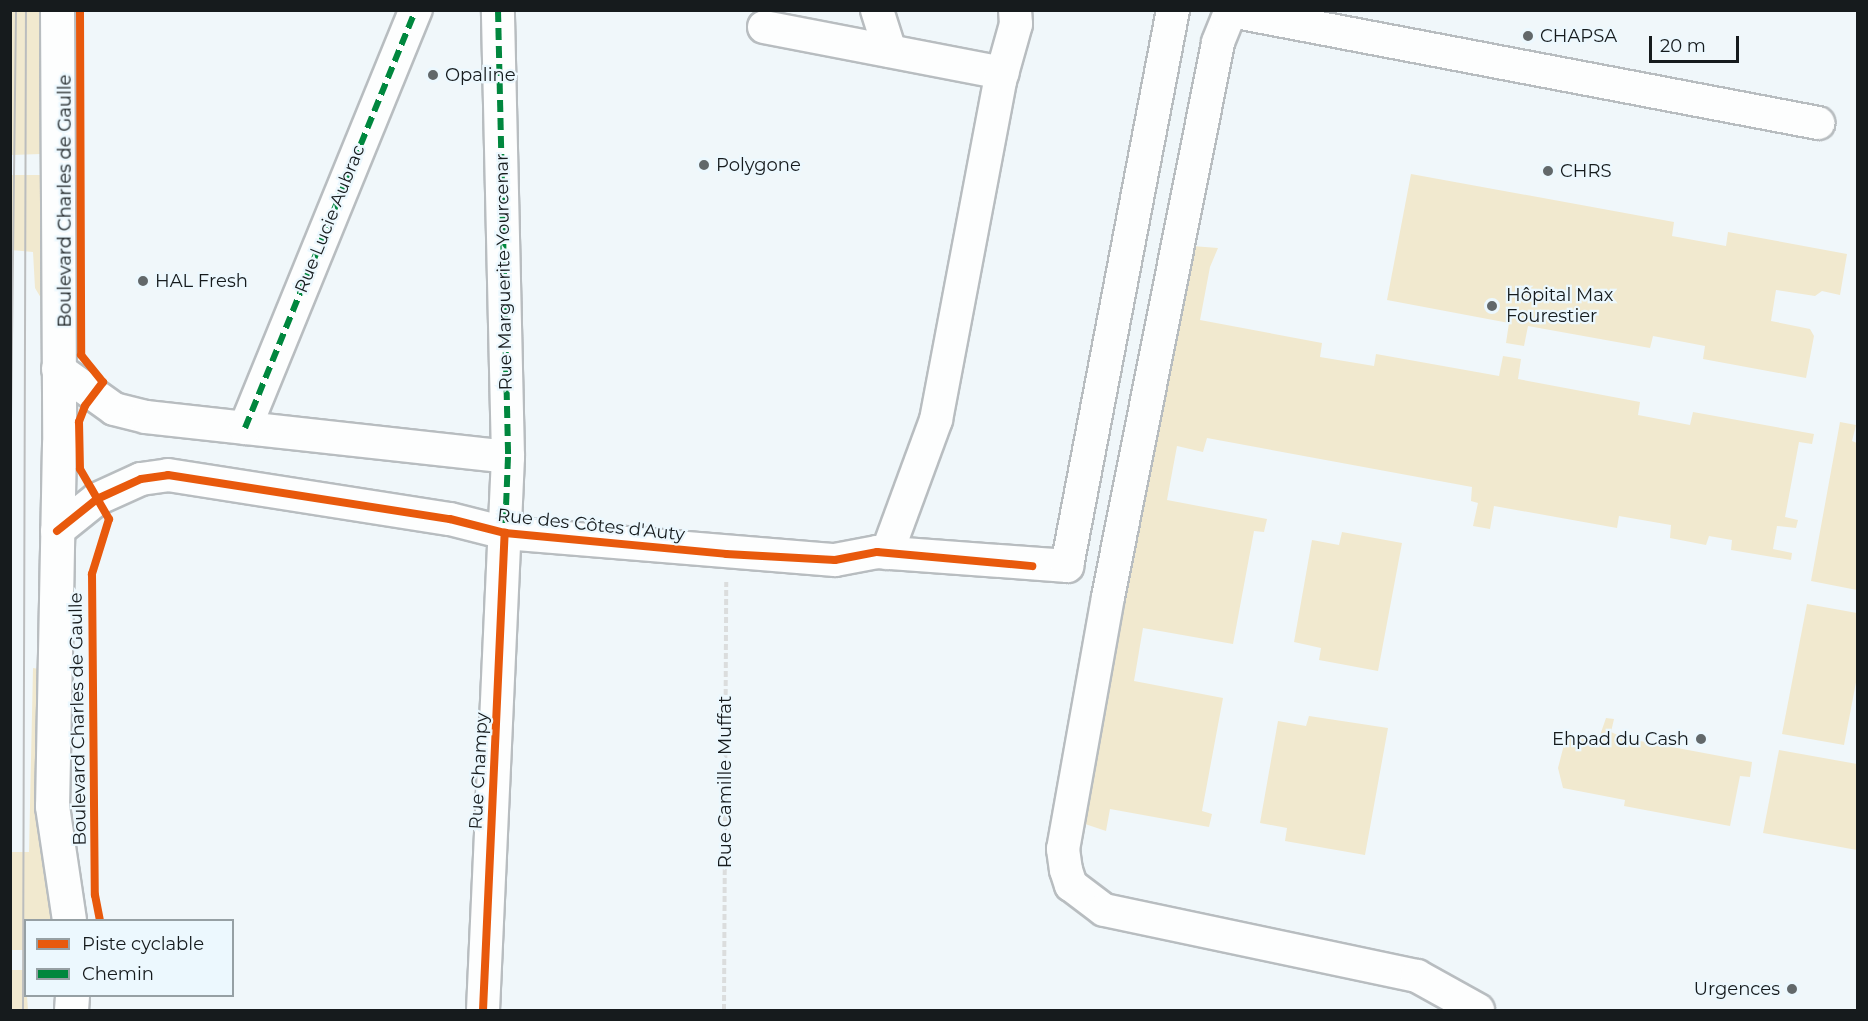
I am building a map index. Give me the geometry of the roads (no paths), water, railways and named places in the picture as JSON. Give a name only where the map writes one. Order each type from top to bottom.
[{"type":"main road","name":"Boulevard Charles de Gaulle","points":[[57,10],[57,531],[52,806],[69,919]]},
{"type":"street","name":"Rue Lucie Aubrac","points":[[245,428],[416,10]]},
{"type":"street","name":"Rue Marguerite Yourcenar","points":[[498,10],[508,458],[505,533]]},
{"type":"street","points":[[877,10],[890,51]]},
{"type":"street","points":[[887,553],[936,420],[1003,73],[1016,24],[1015,10]]},
{"type":"street","points":[[1478,1011],[1417,976],[1104,910],[1071,885],[1066,870],[1063,849],[1108,597],[1218,44],[1231,11],[1818,123]]},
{"type":"street","points":[[1171,22],[1218,44]]},
{"type":"street","name":"Rue des Côtes d'Auty","points":[[57,531],[106,494],[141,479],[168,475],[450,519],[505,533],[726,554],[834,560],[887,553],[1032,566],[1067,566],[1171,22]]},
{"type":"street","points":[[764,27],[1003,73]]},
{"type":"street","points":[[58,369],[114,409],[146,417],[508,458]]},
{"type":"street","name":"Rue Champy","points":[[483,1011],[505,533]]},
{"type":"tram line","points":[[10,503],[16,10]]},
{"type":"tram line","points":[[23,1010],[26,10]]},
{"type":"place","name":"CHAPSA","points":[[1528,36]]},
{"type":"place","name":"Opaline","points":[[433,75]]},
{"type":"place","name":"Polygone","points":[[704,165]]},
{"type":"place","name":"CHRS","points":[[1548,171]]},
{"type":"place","name":"HAL Fresh","points":[[143,281]]},
{"type":"place","name":"Hôpital Max Fourestier","points":[[1492,306]]},
{"type":"place","name":"Ehpad du Cash","points":[[1701,739]]},
{"type":"place","name":"Urgences","points":[[1792,989]]}]
